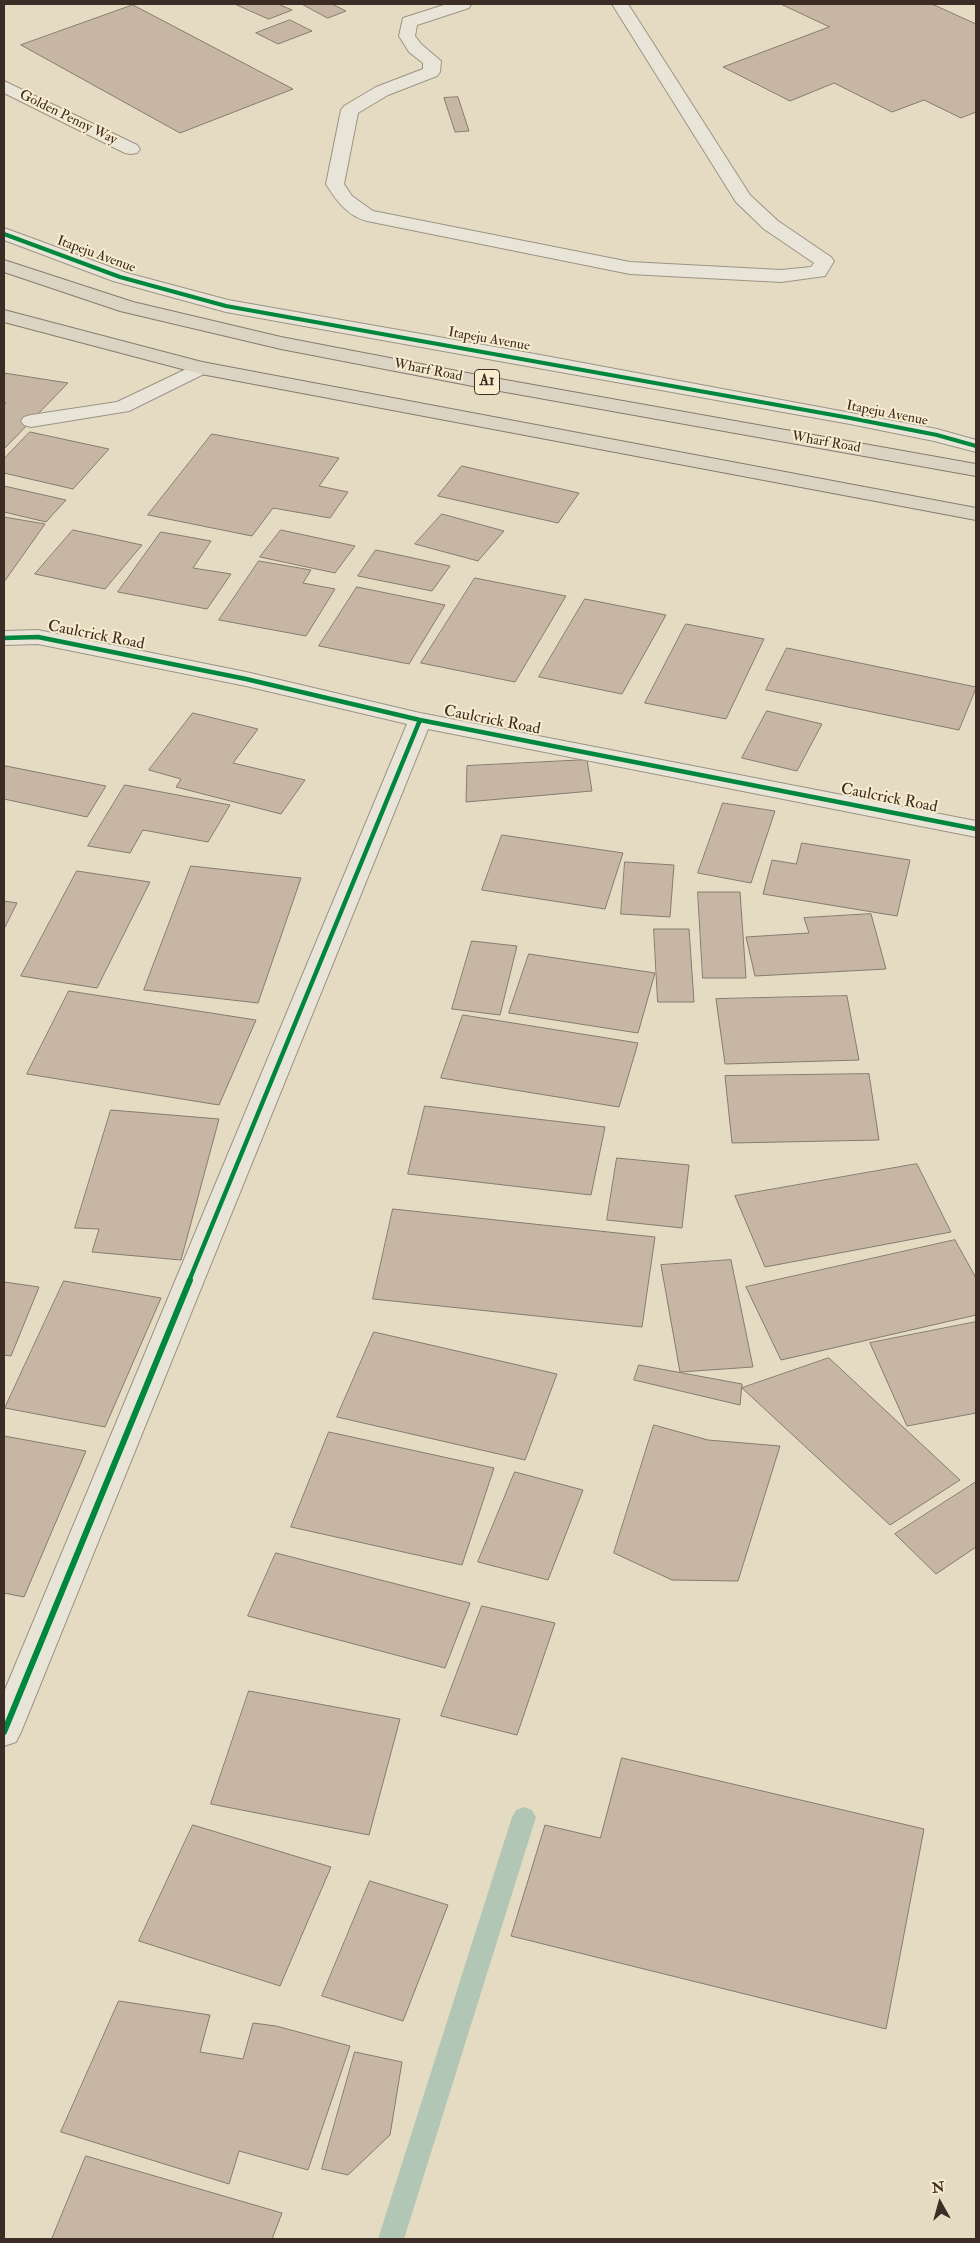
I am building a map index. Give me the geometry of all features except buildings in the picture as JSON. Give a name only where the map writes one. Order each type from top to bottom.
[{"type":"main road","name":"Wharf Road","points":[[4,266],[127,307],[281,343],[474,380],[976,470]]},
{"type":"main road","name":"A1","points":[[4,316],[201,368],[976,514]]},
{"type":"street","points":[[463,4],[410,22],[407,36],[415,48],[432,62],[431,72],[382,91],[350,110],[335,184],[345,200],[367,216],[630,268],[781,276],[818,272],[824,261],[771,225],[743,198],[620,4]]},
{"type":"street","name":"Golden Penny Way","points":[[4,86],[131,149]]},
{"type":"street","name":"Itapeju Avenue","points":[[4,234],[120,277],[226,306],[525,358],[850,418],[936,435],[976,446]]},
{"type":"street","points":[[32,420],[122,407],[201,368]]},
{"type":"street","name":"Caulcrick Road","points":[[4,638],[38,637],[246,679],[420,720],[976,828]]},
{"type":"street","points":[[4,1732],[420,720]]},
{"type":"waterway","points":[[391,2239],[524,1817]]},
{"type":"cycle path","points":[[4,234],[120,277],[226,306],[850,418],[937,435],[976,446]]},
{"type":"cycle path","points":[[4,638],[38,637],[246,679],[420,720],[976,829]]},
{"type":"cycle path","points":[[4,1732],[420,720]]}]
